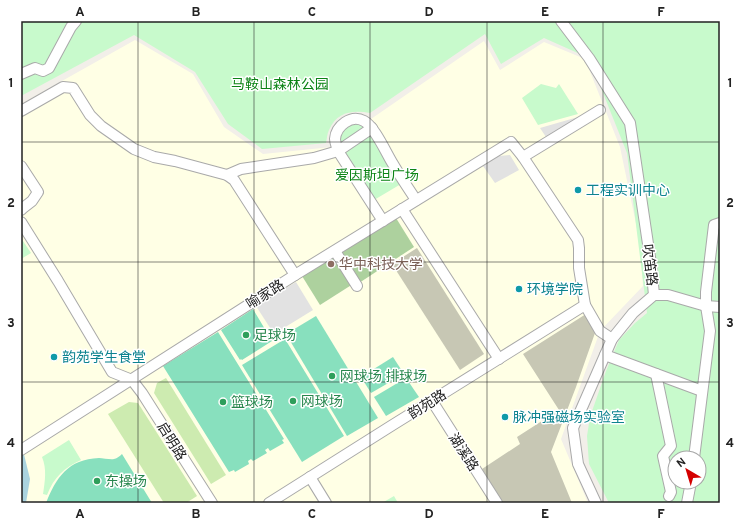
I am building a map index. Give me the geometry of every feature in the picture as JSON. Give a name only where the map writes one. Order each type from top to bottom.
[{"type":"street","points":[[21,74],[35,68],[43,71],[49,68],[71,27],[76,21]]},
{"type":"street","name":"吹笛路","points":[[561,21],[589,58],[630,123],[651,264],[654,295],[633,313],[612,339],[573,428],[578,464],[596,503]]},
{"type":"street","points":[[21,111],[63,87],[73,88],[90,115],[101,126],[134,149],[154,157],[227,175],[234,180],[295,275]]},
{"type":"street","points":[[600,110],[523,157],[578,240],[579,268],[585,305],[600,331],[612,339]]},
{"type":"street","points":[[383,221],[338,151],[335,140],[338,129],[345,122],[354,119],[363,121],[372,128],[416,200]]},
{"type":"street","points":[[227,175],[241,169],[314,158],[338,151],[372,128]]},
{"type":"street","name":"喻家路","points":[[21,450],[132,380],[210,328],[511,142],[523,157]]},
{"type":"street","points":[[21,166],[38,192],[32,201],[21,210]]},
{"type":"street","points":[[402,209],[499,359]]},
{"type":"street","points":[[21,222],[112,372],[132,380]]},
{"type":"street","points":[[695,450],[710,331],[706,306],[706,292],[714,225],[720,223]]},
{"type":"street","points":[[335,251],[357,286]]},
{"type":"street","points":[[654,295],[668,295],[706,306],[720,307]]},
{"type":"street","name":"韵苑路","points":[[269,503],[585,305]]},
{"type":"street","points":[[605,355],[702,391]]},
{"type":"street","points":[[656,374],[671,446],[663,456],[671,492],[669,496]]},
{"type":"street","name":"启明路","points":[[132,380],[142,393],[212,503]]},
{"type":"street","name":"湖溪路","points":[[432,401],[497,503]]},
{"type":"street","points":[[310,477],[326,503]]},
{"type":"street","points":[[687,503],[689,490]]},
{"type":"shaded area","name":"华中科技大学","points":[[135,40],[193,74],[224,127],[263,154],[332,147],[359,115],[371,119],[484,41],[500,70],[544,42],[585,59],[620,147],[640,243],[643,286],[600,331],[561,439],[588,503],[21,503],[21,104]]},
{"type":"shaded area","points":[[585,115],[546,137],[540,128]]},
{"type":"shaded area","points":[[510,155],[519,170],[495,183],[483,166],[499,156]]},
{"type":"shaded area","points":[[417,248],[484,354],[460,370],[392,264]]},
{"type":"shaded area","points":[[296,282],[313,310],[274,334],[256,306]]},
{"type":"shaded area","points":[[586,314],[595,333],[551,452],[572,503],[503,503],[482,469],[520,444],[517,437],[559,410],[523,354]]},
{"type":"green space","name":"马鞍山森林公园","points":[[21,21],[720,21],[720,503],[609,503],[589,464],[587,436],[590,417],[606,371],[619,340],[647,313],[627,153],[589,58],[544,38],[501,64],[485,34],[370,113],[351,112],[336,119],[329,130],[326,143],[262,149],[228,124],[195,72],[134,35],[21,96]]},
{"type":"green space","points":[[541,84],[556,88],[559,84],[578,114],[538,125],[522,98]]},
{"type":"green space","name":"爱因斯坦广场","points":[[350,122],[360,123],[366,128],[401,184],[374,200],[340,147],[340,135]]},
{"type":"green space","points":[[396,218],[414,247],[359,283],[341,253]]},
{"type":"green space","points":[[21,238],[31,253],[21,259]]},
{"type":"green space","points":[[335,255],[353,284],[320,305],[302,276]]},
{"type":"green space","name":"足球场","points":[[253,309],[272,341],[240,360],[221,330]]},
{"type":"green space","name":"网球场 排球场","points":[[316,316],[378,418],[347,436],[286,334]]},
{"type":"green space","name":"篮球场","points":[[218,332],[284,439],[282,440],[284,443],[270,451],[268,448],[265,450],[267,453],[253,461],[251,459],[248,461],[249,464],[235,472],[234,470],[229,472],[163,366]]},
{"type":"green space","name":"网球场","points":[[285,339],[344,436],[302,462],[242,365]]},
{"type":"green space","points":[[393,357],[404,374],[371,393],[361,377]]},
{"type":"green space","points":[[166,378],[226,475],[211,484],[154,393],[157,383]]},
{"type":"green space","points":[[406,378],[419,397],[386,416],[374,397]]},
{"type":"green space","points":[[129,402],[138,403],[197,496],[186,503],[164,503],[108,414]]},
{"type":"green space","points":[[69,440],[81,460],[60,474],[56,478],[47,495],[43,494],[45,471],[42,457]]},
{"type":"green space","name":"东操场","points":[[122,454],[152,503],[46,503],[59,478],[71,466],[88,459],[115,459]]},
{"type":"green space","points":[[394,496],[398,503],[382,503]]},
{"type":"water","points":[[21,442],[30,479],[26,503],[21,503]]},
{"type":"place","name":"工程实训中心","points":[[578,190]]},
{"type":"place","name":"华中科技大学","points":[[331,264]]},
{"type":"place","name":"环境学院","points":[[519,289]]},
{"type":"place","name":"足球场","points":[[246,335]]},
{"type":"place","name":"韵苑学生食堂","points":[[54,357]]},
{"type":"place","name":"网球场 排球场","points":[[332,376]]},
{"type":"place","name":"网球场","points":[[293,401]]},
{"type":"place","name":"篮球场","points":[[223,402]]},
{"type":"place","name":"脉冲强磁场实验室","points":[[505,417]]},
{"type":"place","name":"东操场","points":[[97,481]]}]
